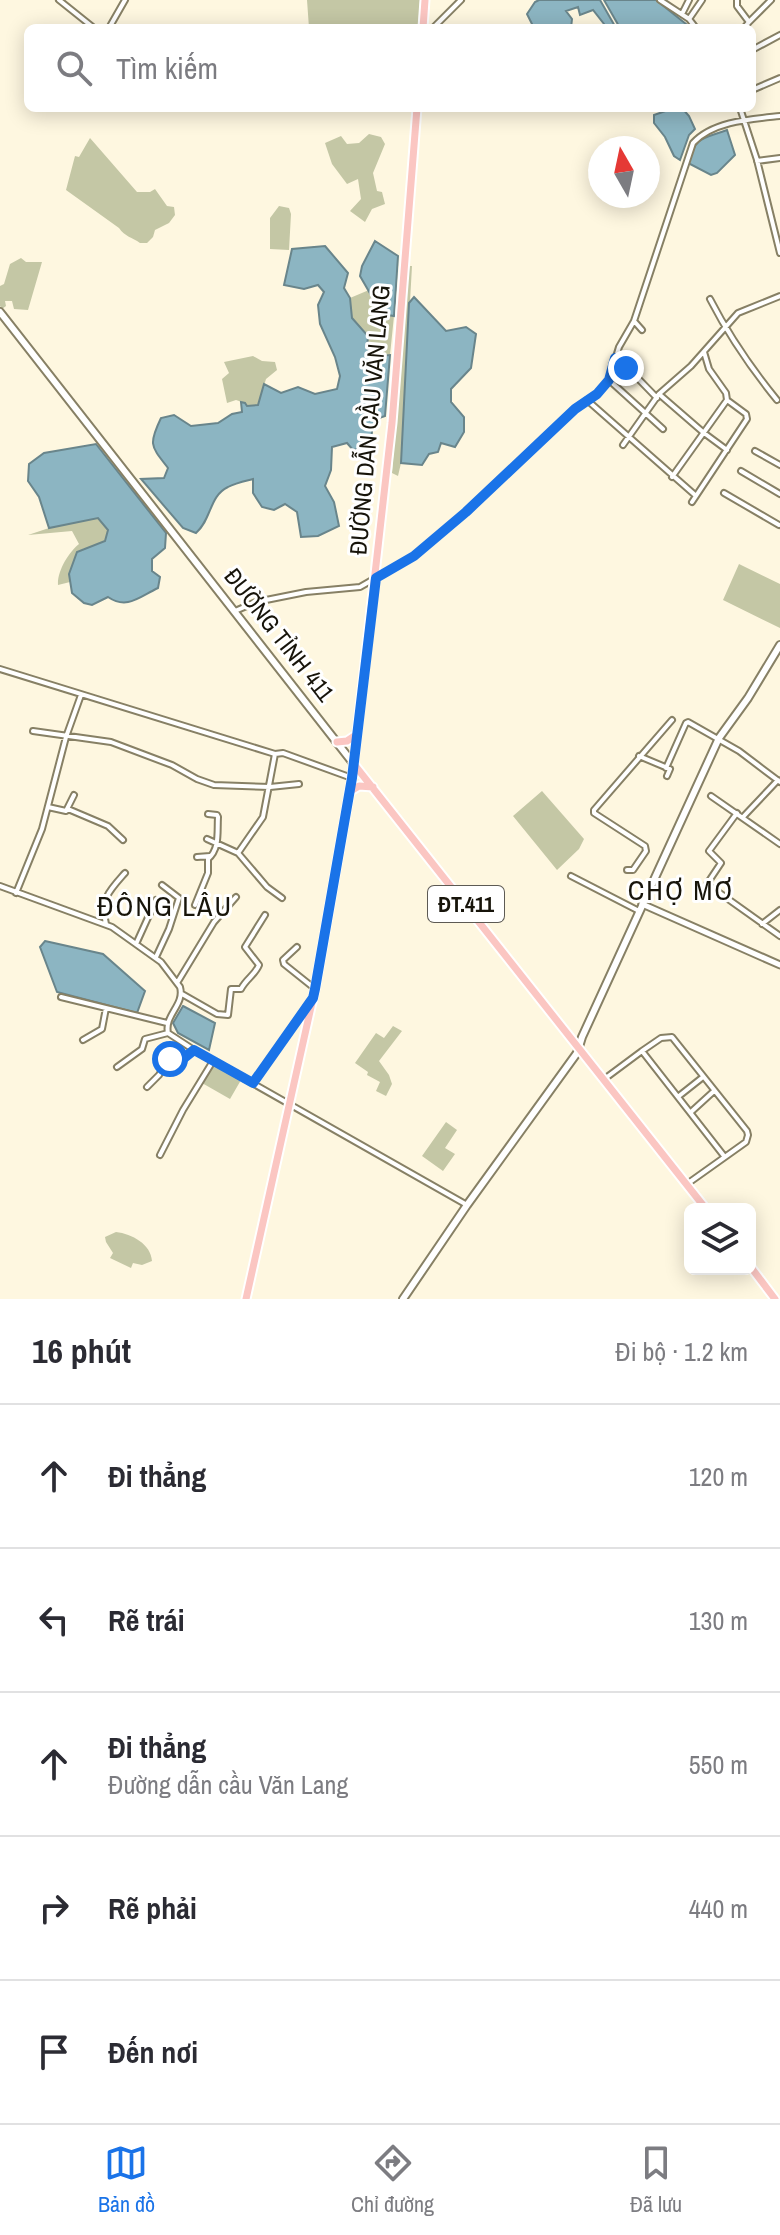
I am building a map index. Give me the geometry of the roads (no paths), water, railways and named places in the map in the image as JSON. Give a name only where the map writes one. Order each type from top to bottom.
[{"type":"main road","points":[[423,24],[425,0]]},
{"type":"main road","name":"ĐƯỜNG DẪN CẦU VĂN LANG","points":[[246,1299],[315,989],[352,778],[392,423],[417,112]]},
{"type":"main road","name":"ĐƯỜNG TỈNH 411","points":[[0,312],[701,1203]]},
{"type":"main road","points":[[403,1299],[577,1053],[719,738],[780,645]]},
{"type":"main road","points":[[337,742],[347,741],[356,735]]},
{"type":"main road","points":[[349,792],[359,786],[373,787]]},
{"type":"main road","points":[[756,1274],[775,1299]]},
{"type":"street","points":[[59,0],[89,24]]},
{"type":"street","points":[[111,24],[125,0]]},
{"type":"street","points":[[437,24],[461,0]]},
{"type":"street","points":[[660,0],[693,24]]},
{"type":"street","points":[[682,14],[689,0]]},
{"type":"street","points":[[689,19],[702,0]]},
{"type":"street","points":[[737,0],[737,6],[749,22],[771,0]]},
{"type":"street","points":[[756,48],[780,35]]},
{"type":"street","points":[[756,88],[780,78]]},
{"type":"street","points":[[741,112],[780,253]]},
{"type":"street","points":[[235,611],[256,602],[306,592],[352,589],[414,556],[466,512],[575,409],[597,394],[609,380],[619,347],[634,321],[693,143],[716,128],[744,120],[780,116]]},
{"type":"street","points":[[757,161],[780,158]]},
{"type":"street","points":[[772,220],[780,219]]},
{"type":"street","points":[[623,445],[658,396],[683,374],[724,328],[742,311],[780,296]]},
{"type":"street","points":[[710,299],[724,328],[777,400]]},
{"type":"street","points":[[634,321],[642,330]]},
{"type":"street","points":[[692,502],[747,417],[727,400],[726,393],[709,369],[704,352]]},
{"type":"street","points":[[615,358],[727,450]]},
{"type":"street","points":[[609,380],[663,429]]},
{"type":"street","points":[[587,400],[695,495]]},
{"type":"street","points":[[672,477],[727,400]]},
{"type":"street","points":[[755,451],[780,465]]},
{"type":"street","points":[[741,471],[780,494]]},
{"type":"street","points":[[724,493],[779,525]]},
{"type":"street","points":[[0,669],[275,754],[283,753],[352,778]]},
{"type":"street","points":[[16,893],[42,829],[66,737],[81,695]]},
{"type":"street","points":[[627,870],[633,870],[646,851],[645,846],[593,811],[672,720]]},
{"type":"street","points":[[666,768],[687,722],[719,738],[779,781],[744,817]]},
{"type":"street","points":[[33,731],[111,742],[214,785],[270,787],[299,784]]},
{"type":"street","points":[[238,853],[263,817],[275,754]]},
{"type":"street","points":[[639,756],[671,770],[667,776]]},
{"type":"street","points":[[68,809],[74,795]]},
{"type":"street","points":[[711,796],[780,844]]},
{"type":"street","points":[[48,807],[68,809],[108,826],[123,840]]},
{"type":"street","points":[[737,813],[709,851],[721,863],[707,884],[780,936]]},
{"type":"street","points":[[195,905],[208,873],[208,859],[213,856],[217,843],[218,817],[208,814]]},
{"type":"street","points":[[207,839],[238,853],[267,887],[282,898]]},
{"type":"street","points":[[197,857],[213,856]]},
{"type":"street","points":[[106,924],[104,901],[125,873]]},
{"type":"street","points":[[571,876],[639,911]]},
{"type":"street","points":[[157,959],[179,898],[162,885]]},
{"type":"street","points":[[0,886],[106,924],[157,959],[182,994],[217,1014],[228,1015],[231,989],[242,988],[245,981],[256,973],[259,965],[245,947],[265,915]]},
{"type":"street","points":[[177,983],[213,923],[236,897]]},
{"type":"street","points":[[136,944],[156,900]]},
{"type":"street","points":[[642,904],[780,965]]},
{"type":"street","points":[[762,924],[780,910]]},
{"type":"street","points":[[297,947],[283,960],[284,964],[315,989]]},
{"type":"street","points":[[168,1033],[167,1023],[182,994]]},
{"type":"street","points":[[61,997],[167,1023]]},
{"type":"street","points":[[253,1083],[313,998]]},
{"type":"street","points":[[83,1040],[102,1029],[106,1008]]},
{"type":"street","points":[[117,1067],[142,1049],[145,1039],[168,1033],[467,1205]]},
{"type":"street","points":[[603,1080],[661,1038],[672,1037],[748,1135],[746,1142],[687,1184]]},
{"type":"street","points":[[147,1087],[168,1060],[179,1062],[194,1050]]},
{"type":"street","points":[[642,1051],[725,1157]]},
{"type":"street","points":[[160,1155],[213,1061]]},
{"type":"street","points":[[679,1096],[703,1077]]},
{"type":"street","points":[[691,1112],[714,1091]]},
{"type":"water","points":[[600,0],[614,24],[604,24],[593,10],[580,15],[578,7],[566,11],[572,19],[571,24],[532,24],[527,14],[535,2]]},
{"type":"water","points":[[604,0],[656,0],[686,24],[618,24]]},
{"type":"water","points":[[686,112],[689,116],[695,129],[689,135],[680,160],[674,156],[654,123],[654,115]]},
{"type":"water","points":[[727,130],[735,155],[717,173],[711,175],[688,163],[697,143]]},
{"type":"water","points":[[375,241],[398,256],[394,316],[382,314],[360,276]]},
{"type":"water","points":[[325,246],[348,273],[344,288],[350,298],[352,318],[368,336],[367,349],[380,356],[390,355],[385,416],[374,424],[371,446],[353,450],[347,443],[332,447],[331,470],[325,486],[334,502],[339,526],[318,536],[301,537],[297,512],[285,504],[274,510],[262,507],[253,493],[253,479],[222,491],[196,533],[183,528],[141,479],[164,478],[168,468],[153,445],[161,418],[174,415],[191,426],[218,423],[242,412],[241,402],[247,406],[258,405],[264,384],[281,393],[298,387],[315,394],[337,389],[340,376],[320,324],[318,305],[324,292],[318,285],[304,289],[284,285],[292,249]]},
{"type":"water","points":[[414,297],[446,331],[466,327],[476,334],[471,368],[451,389],[451,402],[464,417],[464,432],[455,447],[441,443],[438,452],[429,454],[422,465],[401,463],[409,303]]},
{"type":"water","points":[[96,444],[166,533],[165,548],[152,559],[152,571],[160,577],[158,588],[127,602],[108,597],[92,605],[84,603],[72,593],[69,574],[77,552],[105,541],[108,530],[98,518],[49,528],[39,497],[28,481],[29,464],[44,453]]},
{"type":"water","points":[[45,941],[103,954],[145,991],[137,1013],[57,992],[40,947]]},
{"type":"water","points":[[183,1006],[215,1023],[209,1050],[178,1033],[173,1023]]},
{"type":"district","name":"CHỢ MƠ","points":[[681,890]]},
{"type":"district","name":"ĐÔNG LÂU","points":[[165,906]]}]
